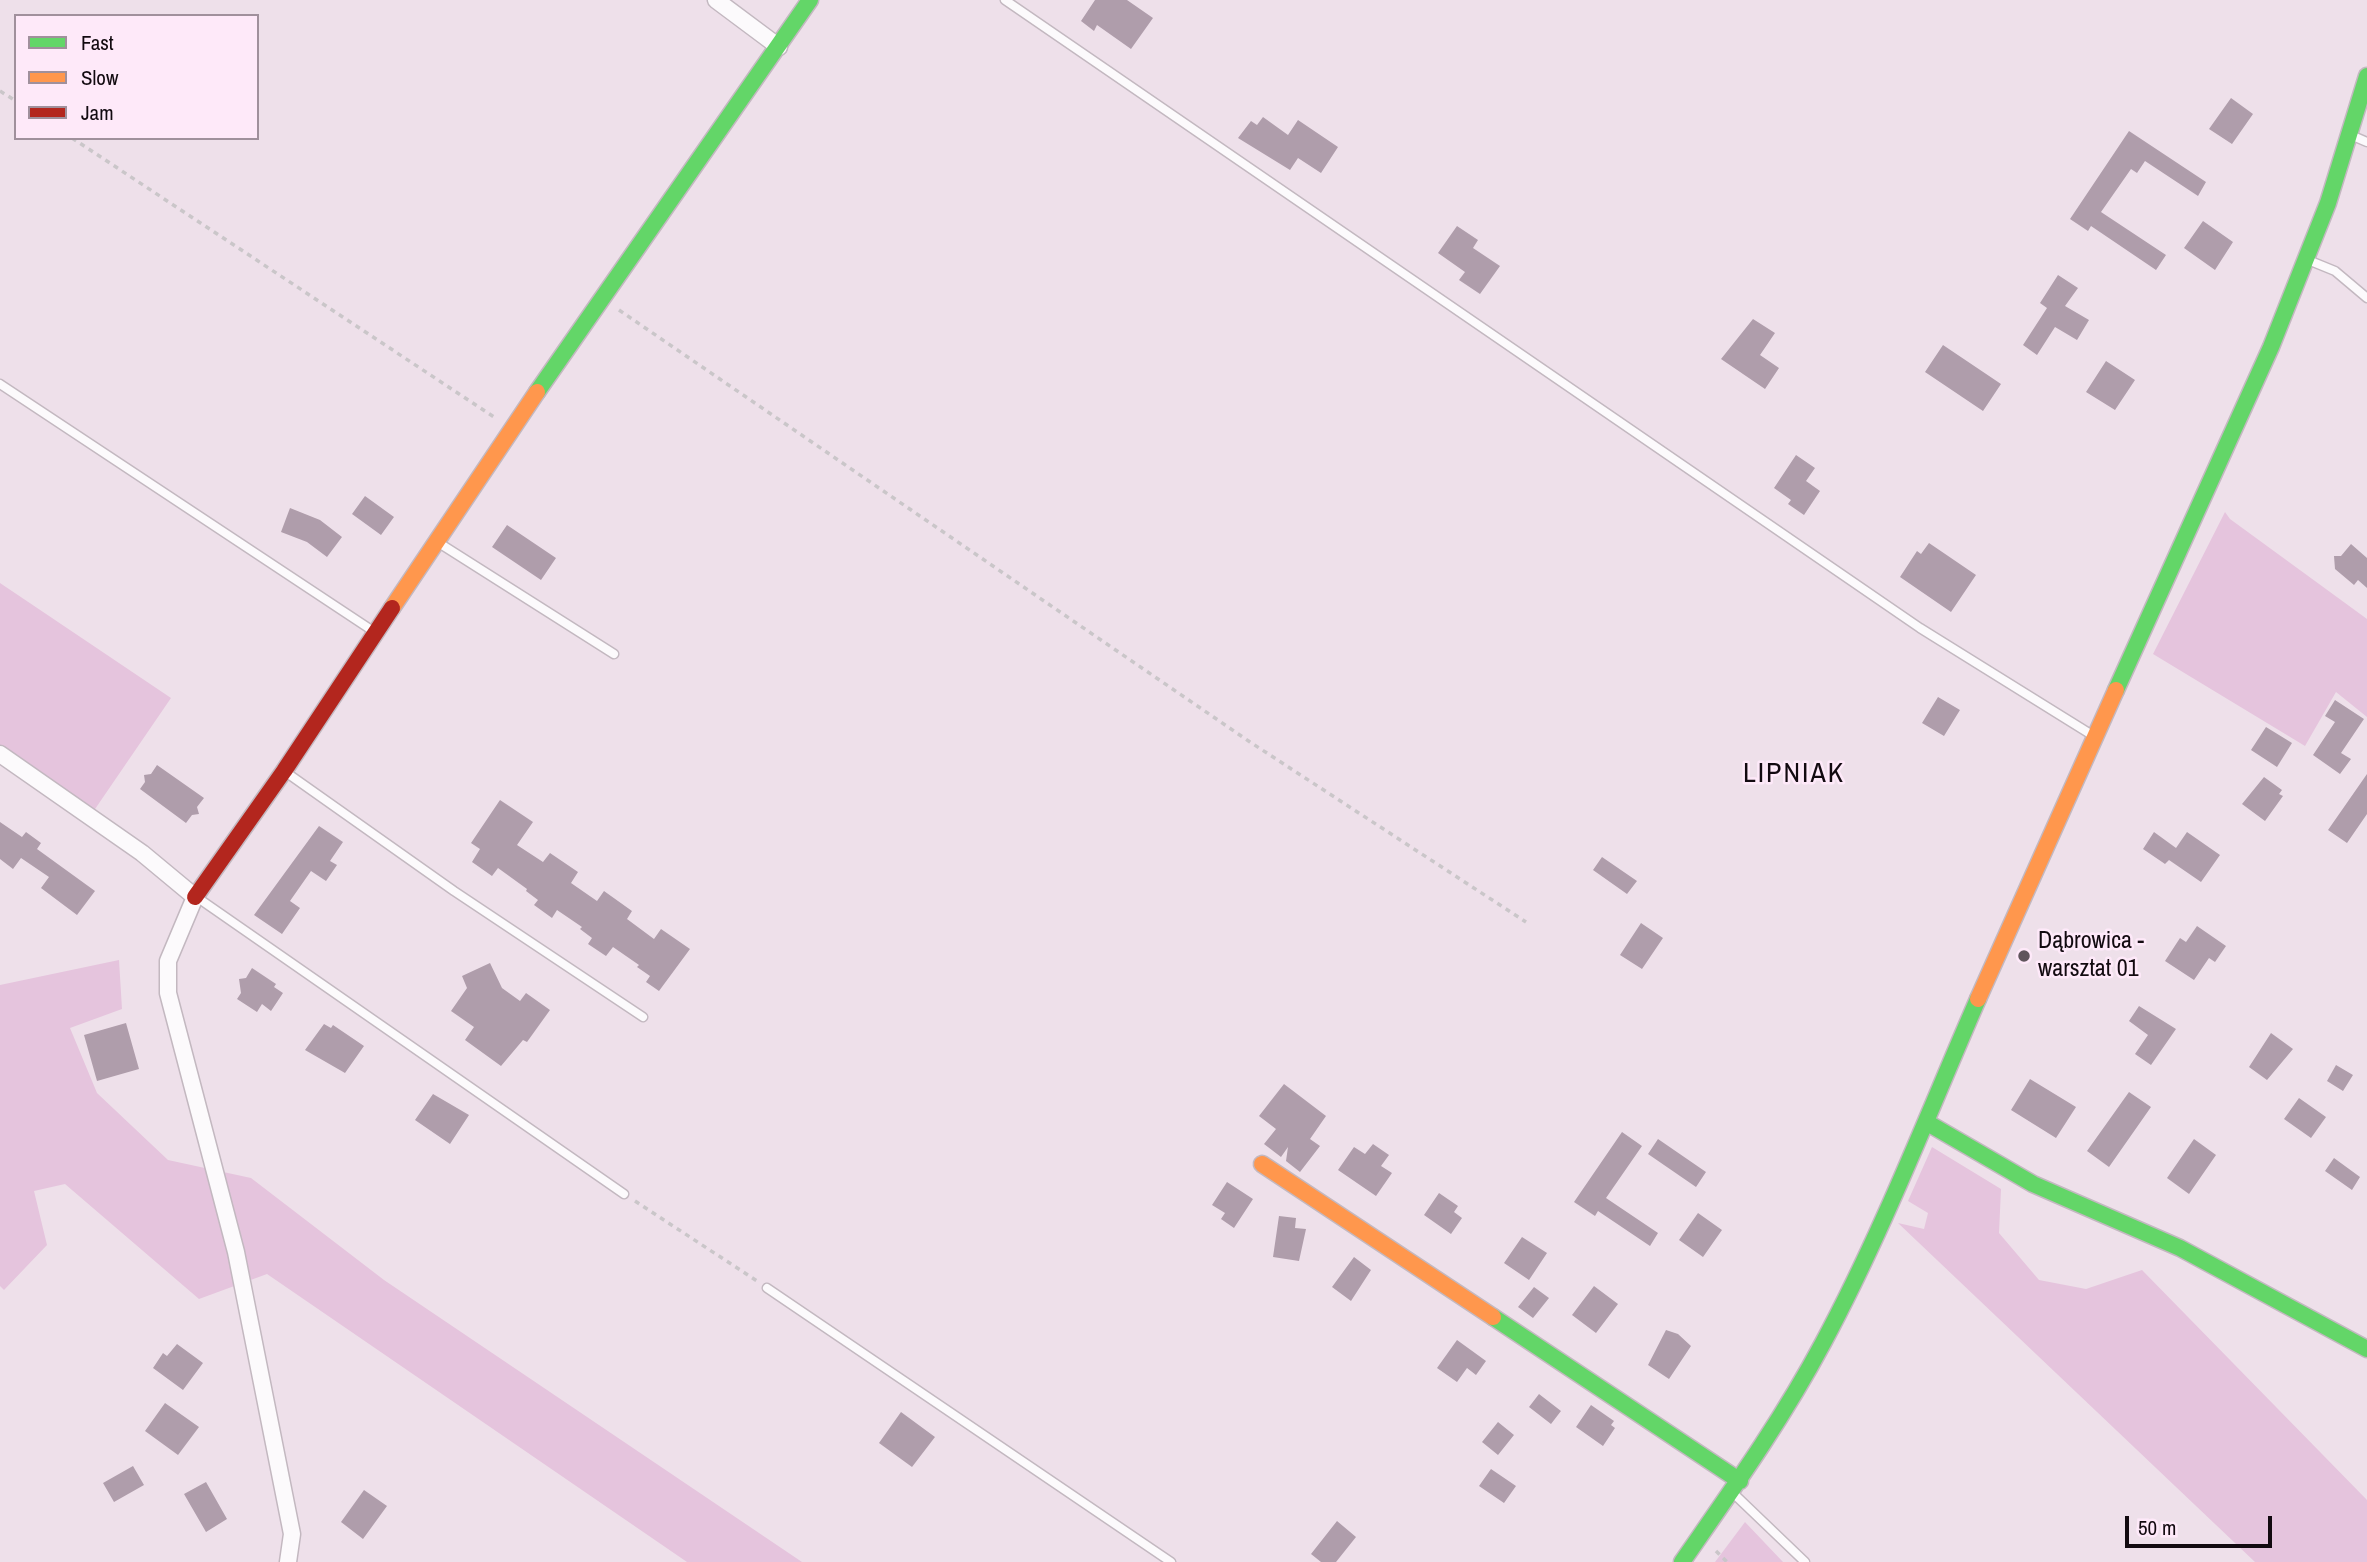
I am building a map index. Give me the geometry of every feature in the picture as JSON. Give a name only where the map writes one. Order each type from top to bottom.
[{"type":"street","points":[[716,0],[779,47]]},
{"type":"street","points":[[288,1562],[292,1534],[236,1252],[168,993],[168,961],[195,897],[284,771],[511,429],[810,0]]},
{"type":"street","points":[[1682,1562],[1736,1487],[1789,1405],[1829,1334],[2211,484],[2306,260],[2350,135],[2367,76]]},
{"type":"street","points":[[0,754],[142,853],[195,897]]},
{"type":"street","points":[[1926,1122],[2033,1184],[2179,1248],[2367,1349]]},
{"type":"street","points":[[1262,1164],[1736,1487]]},
{"type":"lane","points":[[1005,0],[1920,628],[2095,737]]},
{"type":"lane","points":[[2350,135],[2367,142]]},
{"type":"lane","points":[[2306,260],[2335,271],[2367,298]]},
{"type":"lane","points":[[0,384],[376,633]]},
{"type":"lane","points":[[436,541],[614,654]]},
{"type":"lane","points":[[284,771],[454,891],[643,1017]]},
{"type":"lane","points":[[195,897],[624,1194]]},
{"type":"lane","points":[[767,1288],[1171,1562]]},
{"type":"lane","points":[[1736,1487],[1805,1562]]},
{"type":"path","points":[[75,140],[511,429]]},
{"type":"path","points":[[602,299],[1250,742],[1526,922]]},
{"type":"path","points":[[624,1194],[767,1288]]},
{"type":"shaded area","points":[[2225,512],[2230,519],[2367,619],[2367,717],[2336,692],[2305,746],[2153,654]]},
{"type":"shaded area","points":[[0,583],[171,698],[93,812],[0,749]]},
{"type":"shaded area","points":[[119,960],[122,1009],[70,1028],[97,1093],[168,1160],[251,1178],[384,1280],[802,1562],[687,1562],[267,1274],[199,1299],[65,1184],[34,1191],[47,1245],[4,1290],[0,1286],[0,985]]},
{"type":"shaded area","points":[[1932,1147],[2001,1189],[1999,1233],[2039,1280],[2086,1289],[2142,1270],[2367,1500],[2367,1562],[2255,1562],[1898,1223],[1924,1229],[1928,1213],[1908,1201]]},
{"type":"shaded area","points":[[1745,1522],[1783,1562],[1715,1562]]},
{"type":"building","points":[[1095,0],[1127,0],[1153,18],[1131,49],[1097,25],[1094,31],[1081,21]]},
{"type":"building","points":[[2231,98],[2253,114],[2232,144],[2209,129]]},
{"type":"building","points":[[1263,117],[1288,135],[1298,120],[1338,147],[1321,173],[1298,158],[1290,170],[1238,138],[1251,121],[1257,125]]},
{"type":"building","points":[[2129,131],[2206,182],[2198,196],[2145,161],[2137,173],[2131,169],[2101,212],[2166,255],[2156,270],[2091,226],[2088,231],[2070,219]]},
{"type":"building","points":[[2203,221],[2233,242],[2215,270],[2184,248]]},
{"type":"building","points":[[1457,226],[1478,240],[1473,248],[1500,266],[1480,294],[1459,280],[1465,272],[1438,253]]},
{"type":"building","points":[[2058,275],[2078,288],[2065,306],[2089,320],[2077,340],[2055,327],[2037,355],[2023,345],[2047,308],[2040,303]]},
{"type":"building","points":[[1753,319],[1775,333],[1760,355],[1779,368],[1765,389],[1721,359]]},
{"type":"building","points":[[1943,345],[2001,384],[1983,411],[1925,372]]},
{"type":"building","points":[[2106,361],[2135,380],[2115,410],[2086,392]]},
{"type":"building","points":[[1796,455],[1815,468],[1806,481],[1820,491],[1804,515],[1788,504],[1791,500],[1774,488]]},
{"type":"building","points":[[365,496],[394,517],[381,535],[352,514]]},
{"type":"building","points":[[290,508],[320,520],[342,537],[327,557],[307,542],[281,532]]},
{"type":"building","points":[[507,525],[556,558],[541,580],[492,547]]},
{"type":"building","points":[[1929,543],[1976,575],[1951,612],[1900,577],[1917,551],[1921,554]]},
{"type":"building","points":[[2351,544],[2367,558],[2367,588],[2358,580],[2354,585],[2335,569],[2334,556],[2341,556]]},
{"type":"building","points":[[1938,697],[1960,710],[1944,736],[1922,723]]},
{"type":"building","points":[[2335,700],[2364,719],[2341,753],[2351,759],[2340,774],[2313,755],[2335,722],[2325,716]]},
{"type":"building","points":[[2266,727],[2292,743],[2277,767],[2251,750]]},
{"type":"building","points":[[157,765],[204,798],[197,807],[199,814],[192,815],[186,823],[140,789],[145,782],[144,775],[151,774]]},
{"type":"building","points":[[2367,774],[2367,814],[2347,843],[2328,830]]},
{"type":"building","points":[[2264,777],[2282,790],[2279,794],[2283,796],[2265,821],[2242,804]]},
{"type":"building","points":[[500,800],[533,822],[517,845],[543,862],[550,853],[578,872],[571,883],[597,901],[604,891],[632,911],[627,919],[654,939],[661,929],[690,949],[659,991],[646,982],[650,976],[637,967],[639,965],[613,947],[606,956],[588,944],[592,938],[580,929],[582,927],[557,910],[552,918],[534,905],[538,900],[526,891],[527,889],[498,868],[492,876],[472,862],[480,849],[471,843]]},
{"type":"building","points":[[0,822],[22,837],[26,832],[41,843],[37,849],[95,891],[77,915],[41,888],[49,877],[21,858],[13,869],[0,859]]},
{"type":"building","points":[[319,826],[343,842],[330,861],[337,865],[326,881],[311,871],[290,901],[300,908],[282,934],[254,915]]},
{"type":"building","points":[[2154,832],[2176,848],[2187,832],[2220,855],[2201,882],[2169,860],[2165,864],[2143,849]]},
{"type":"building","points":[[1602,857],[1637,881],[1627,894],[1593,870]]},
{"type":"building","points":[[1641,923],[1663,938],[1642,969],[1620,955]]},
{"type":"building","points":[[2197,926],[2226,946],[2215,962],[2209,958],[2194,980],[2165,961],[2180,938],[2186,942]]},
{"type":"building","points":[[490,963],[502,988],[520,1001],[526,993],[550,1010],[527,1042],[523,1040],[501,1066],[465,1040],[474,1027],[451,1011],[467,988],[462,976]]},
{"type":"building","points":[[252,968],[276,984],[274,987],[283,993],[271,1011],[262,1004],[257,1012],[237,999],[241,993],[239,979],[246,978]]},
{"type":"building","points":[[2139,1006],[2176,1029],[2151,1065],[2135,1054],[2148,1035],[2129,1021]]},
{"type":"building","points":[[126,1023],[139,1069],[97,1081],[84,1035]]},
{"type":"building","points":[[324,1024],[331,1028],[333,1025],[364,1046],[345,1073],[305,1050]]},
{"type":"building","points":[[2271,1033],[2293,1049],[2267,1080],[2249,1067]]},
{"type":"building","points":[[2336,1065],[2353,1075],[2343,1091],[2327,1081]]},
{"type":"building","points":[[2030,1079],[2076,1107],[2056,1138],[2011,1110]]},
{"type":"building","points":[[1284,1084],[1326,1116],[1310,1139],[1320,1146],[1300,1172],[1286,1161],[1288,1147],[1281,1157],[1264,1144],[1276,1129],[1259,1116]]},
{"type":"building","points":[[2129,1092],[2151,1107],[2109,1167],[2087,1151]]},
{"type":"building","points":[[433,1094],[469,1115],[450,1144],[415,1120]]},
{"type":"building","points":[[2299,1098],[2326,1117],[2311,1138],[2284,1119]]},
{"type":"building","points":[[1622,1132],[1642,1146],[1606,1198],[1658,1233],[1650,1246],[1598,1211],[1595,1216],[1574,1202]]},
{"type":"building","points":[[1658,1139],[1706,1172],[1696,1187],[1648,1154]]},
{"type":"building","points":[[2194,1139],[2216,1155],[2189,1194],[2167,1178]]},
{"type":"building","points":[[1373,1144],[1389,1155],[1381,1166],[1392,1173],[1376,1196],[1338,1170],[1354,1147],[1365,1154]]},
{"type":"building","points":[[2334,1158],[2360,1177],[2352,1190],[2325,1171]]},
{"type":"building","points":[[1227,1182],[1253,1199],[1234,1228],[1221,1219],[1225,1213],[1212,1205]]},
{"type":"building","points":[[1439,1193],[1458,1206],[1454,1212],[1462,1218],[1451,1234],[1424,1215]]},
{"type":"building","points":[[1698,1213],[1722,1230],[1703,1257],[1679,1240]]},
{"type":"building","points":[[1279,1216],[1296,1218],[1295,1228],[1306,1229],[1299,1261],[1273,1257]]},
{"type":"building","points":[[1522,1237],[1547,1253],[1529,1280],[1504,1263]]},
{"type":"building","points":[[1354,1257],[1371,1270],[1351,1301],[1332,1287]]},
{"type":"building","points":[[1594,1286],[1618,1304],[1596,1333],[1572,1315]]},
{"type":"building","points":[[1534,1287],[1549,1298],[1533,1318],[1518,1307]]},
{"type":"building","points":[[1666,1330],[1678,1334],[1691,1346],[1669,1379],[1648,1365]]},
{"type":"building","points":[[1457,1340],[1486,1361],[1476,1375],[1467,1368],[1457,1382],[1437,1368]]},
{"type":"building","points":[[177,1344],[203,1363],[183,1390],[153,1368],[163,1353],[167,1356]]},
{"type":"building","points":[[1539,1394],[1561,1411],[1551,1424],[1529,1407]]},
{"type":"building","points":[[165,1403],[199,1427],[178,1455],[145,1431]]},
{"type":"building","points":[[1591,1405],[1614,1421],[1611,1425],[1615,1428],[1603,1446],[1576,1427]]},
{"type":"building","points":[[901,1412],[935,1437],[912,1467],[879,1443]]},
{"type":"building","points":[[1498,1422],[1514,1435],[1498,1455],[1482,1442]]},
{"type":"building","points":[[133,1466],[144,1485],[114,1502],[103,1483]]},
{"type":"building","points":[[1491,1469],[1516,1486],[1504,1503],[1479,1486]]},
{"type":"building","points":[[206,1482],[227,1519],[206,1532],[184,1494]]},
{"type":"building","points":[[364,1490],[387,1506],[363,1539],[341,1522]]},
{"type":"building","points":[[1337,1521],[1356,1537],[1336,1562],[1321,1562],[1311,1554]]},
{"type":"traffic: fast","points":[[537,392],[810,0]]},
{"type":"traffic: fast","points":[[2116,690],[2271,347],[2328,203],[2367,76]]},
{"type":"traffic: fast","points":[[1682,1562],[1774,1427],[1823,1343],[1885,1216],[1978,999]]},
{"type":"traffic: fast","points":[[1926,1122],[2033,1184],[2180,1248],[2367,1349]]},
{"type":"traffic: fast","points":[[1493,1317],[1740,1481]]},
{"type":"traffic: slow","points":[[392,608],[537,392]]},
{"type":"traffic: slow","points":[[1978,999],[2116,690]]},
{"type":"traffic: slow","points":[[1262,1164],[1493,1317]]},
{"type":"traffic: jam","points":[[195,897],[284,771],[392,608]]},
{"type":"place","name":"Dąbrowica - warsztat 01","points":[[2024,956]]},
{"type":"district","name":"LIPNIAK","points":[[1794,774]]}]
